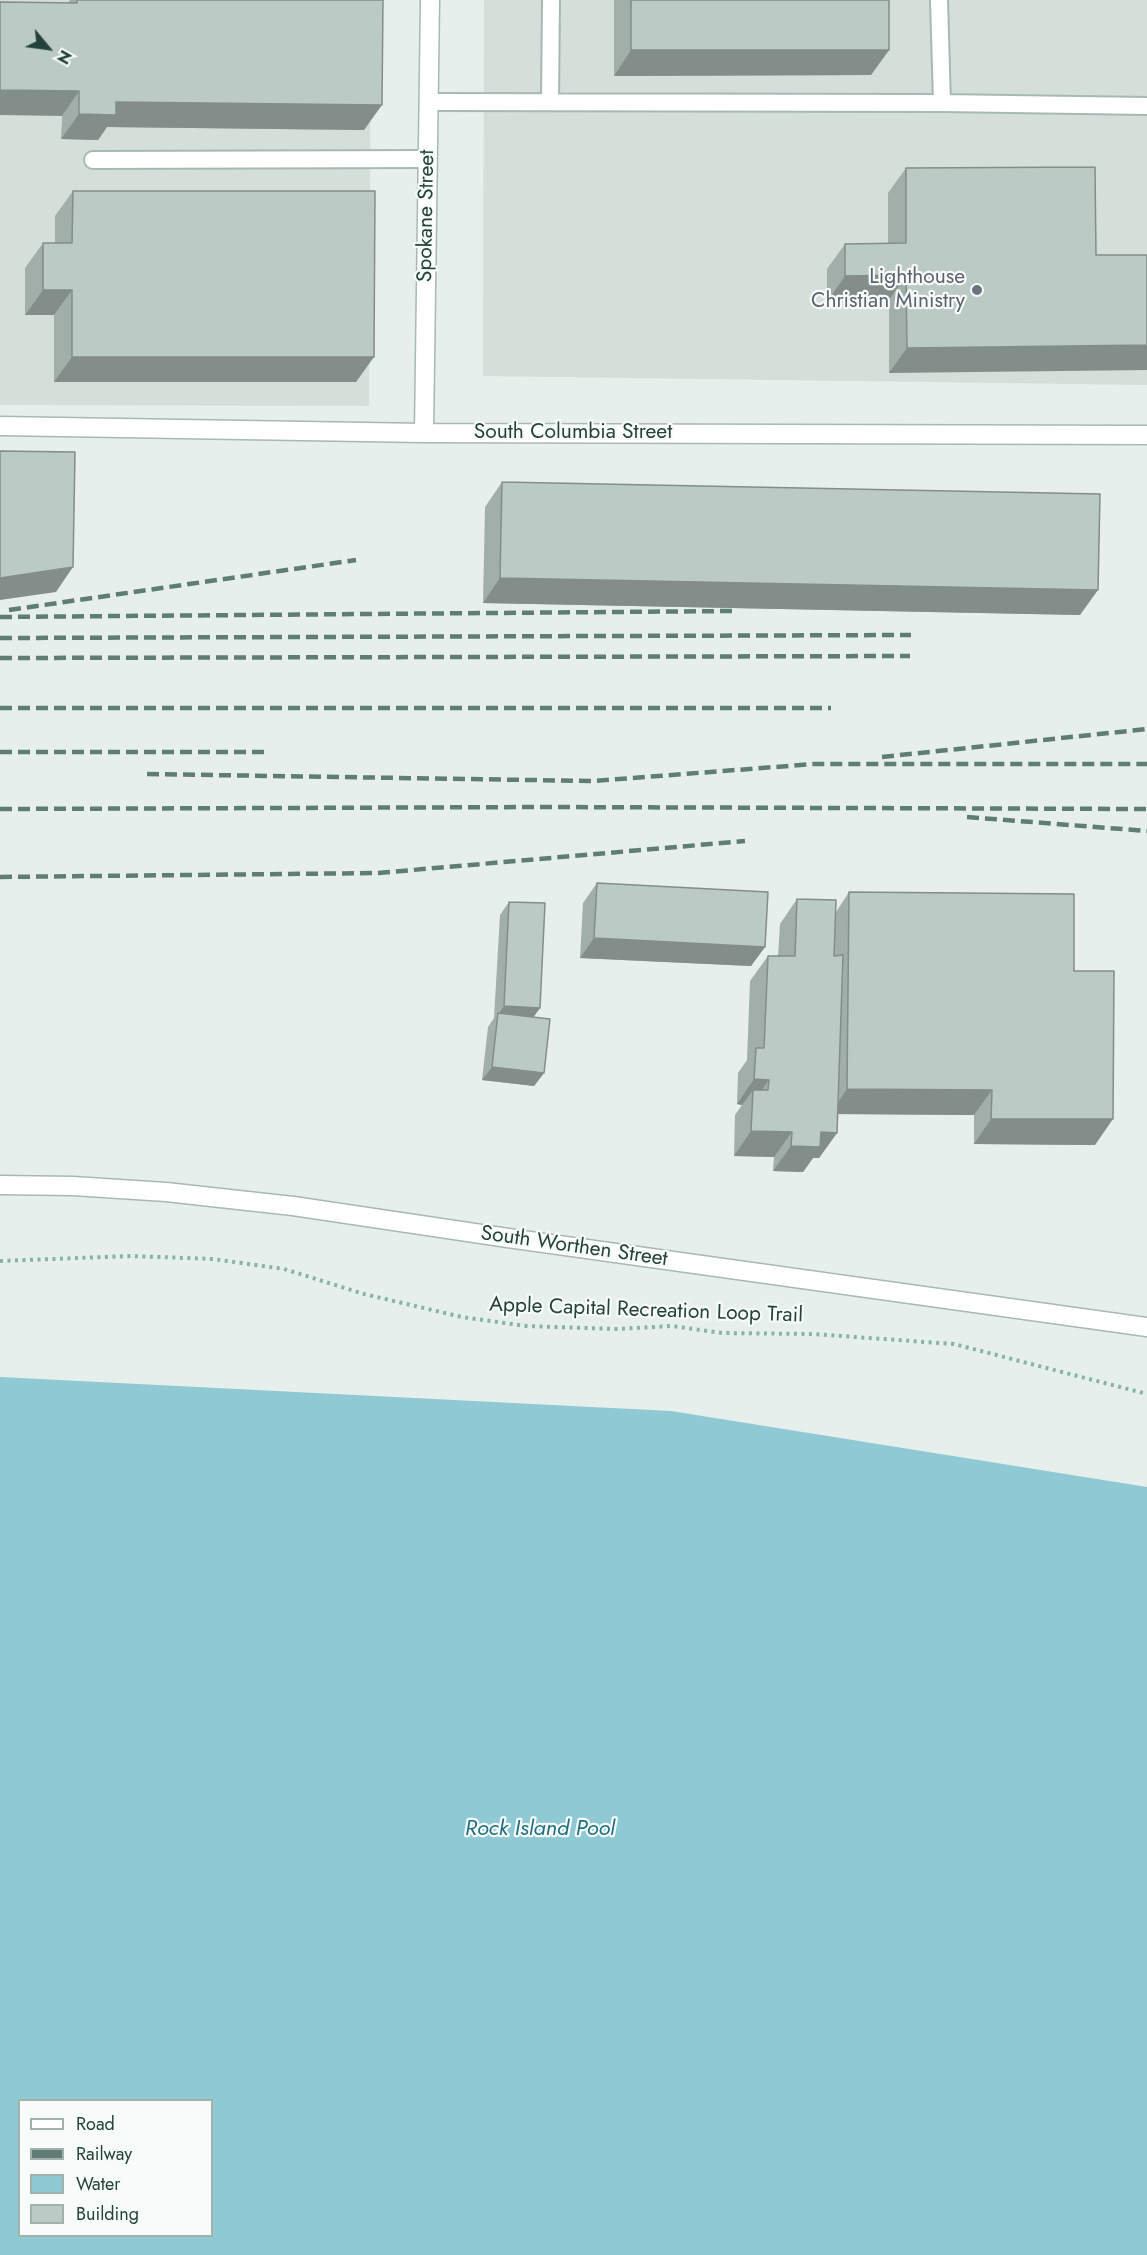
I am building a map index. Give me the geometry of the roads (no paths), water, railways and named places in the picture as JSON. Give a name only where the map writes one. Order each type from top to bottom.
[{"type":"street","name":"Spokane Street","points":[[424,433],[430,0]]},
{"type":"street","name":"South Columbia Street","points":[[0,426],[424,433],[1147,435]]},
{"type":"street","name":"South Worthen Street","points":[[0,1185],[73,1186],[166,1192],[293,1206],[1147,1327]]},
{"type":"lane","points":[[550,102],[551,0]]},
{"type":"lane","points":[[939,0],[942,104]]},
{"type":"lane","points":[[429,102],[1147,106]]},
{"type":"lane","points":[[93,160],[428,159]]},
{"type":"water","name":"Rock Island Pool","points":[[0,1377],[671,1411],[1147,1487],[1147,2255],[0,2255]]},
{"type":"railway","points":[[9,610],[356,560]]},
{"type":"railway","points":[[0,617],[735,611]]},
{"type":"railway","points":[[0,638],[911,635]]},
{"type":"railway","points":[[0,658],[910,656]]},
{"type":"railway","points":[[0,708],[831,708]]},
{"type":"railway","points":[[882,757],[1147,729]]},
{"type":"railway","points":[[0,752],[266,752]]},
{"type":"railway","points":[[147,774],[593,781],[814,764],[1147,764]]},
{"type":"railway","points":[[0,809],[547,807],[1147,809]]},
{"type":"railway","points":[[967,817],[1147,831]]},
{"type":"railway","points":[[0,877],[378,873],[745,841]]},
{"type":"place","name":"Lighthouse Christian Ministry","points":[[977,290]]}]
